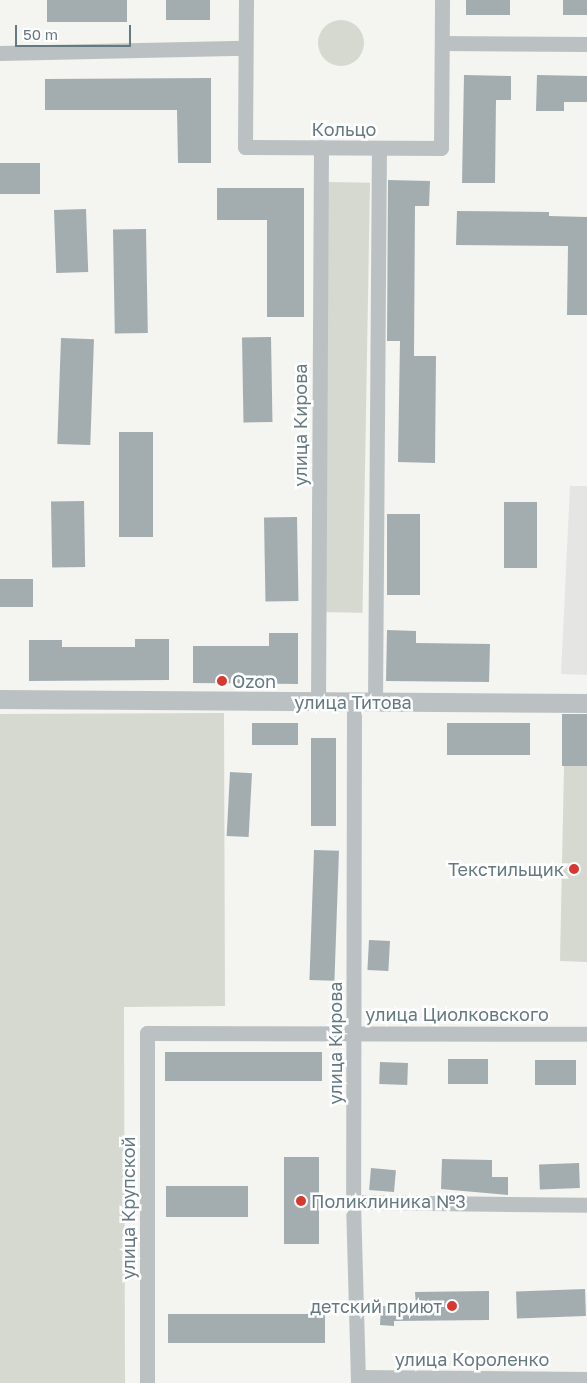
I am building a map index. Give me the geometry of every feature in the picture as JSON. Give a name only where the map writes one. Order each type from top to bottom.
[{"type":"street","name":"Кольцо","points":[[246,0],[245,147],[321,148],[441,148],[442,0]]},
{"type":"street","points":[[442,43],[587,44]]},
{"type":"street","points":[[0,53],[246,48]]},
{"type":"street","name":"улица Кирова","points":[[318,703],[321,148]]},
{"type":"street","points":[[375,702],[379,148]]},
{"type":"street","name":"улица Титова","points":[[0,699],[318,703],[587,702]]},
{"type":"street","name":"улица Кирова","points":[[354,703],[353,1202],[358,1380]]},
{"type":"street","name":"улица Циолковского","points":[[147,1033],[587,1034]]},
{"type":"street","name":"улица Крупской","points":[[147,1033],[147,1383]]},
{"type":"street","points":[[353,1202],[587,1205]]},
{"type":"street","name":"улица Короленко","points":[[358,1380],[587,1379]]},
{"type":"shaded area","points":[[341,20],[354,24],[360,30],[364,43],[360,56],[354,62],[341,66],[328,62],[322,56],[318,43],[322,30],[328,24]]},
{"type":"shaded area","points":[[328,182],[370,183],[362,613],[320,612]]},
{"type":"shaded area","points":[[570,486],[587,486],[587,675],[561,674]]},
{"type":"shaded area","points":[[224,713],[225,1006],[124,1007],[125,1383],[0,1383],[0,714]]},
{"type":"shaded area","name":"Текстильщик","points":[[564,766],[587,766],[587,962],[560,961]]},
{"type":"building","points":[[47,0],[127,0],[127,22],[47,22]]},
{"type":"building","points":[[166,0],[210,0],[210,20],[166,20]]},
{"type":"building","points":[[466,0],[510,0],[510,15],[466,15]]},
{"type":"building","points":[[563,0],[587,0],[587,15],[563,15]]},
{"type":"building","points":[[464,75],[511,76],[511,100],[496,100],[495,183],[462,183]]},
{"type":"building","points":[[537,75],[587,76],[587,102],[564,102],[564,111],[536,111]]},
{"type":"building","points":[[211,78],[211,163],[178,163],[177,110],[45,110],[45,79]]},
{"type":"building","points":[[0,163],[40,163],[40,194],[0,194]]},
{"type":"building","points":[[388,180],[430,181],[429,206],[415,206],[414,356],[436,356],[435,463],[398,462],[400,341],[387,341]]},
{"type":"building","points":[[217,188],[304,188],[304,317],[267,317],[267,220],[217,220]]},
{"type":"building","points":[[86,209],[88,272],[56,273],[54,210]]},
{"type":"building","points":[[457,211],[549,212],[549,216],[587,217],[587,315],[567,315],[568,246],[456,245]]},
{"type":"building","points":[[146,229],[148,333],[115,334],[113,230]]},
{"type":"building","points":[[271,337],[272,422],[243,422],[242,338]]},
{"type":"building","points":[[61,338],[94,339],[90,445],[57,444]]},
{"type":"building","points":[[119,432],[153,432],[153,537],[119,537]]},
{"type":"building","points":[[84,501],[85,567],[52,568],[51,502]]},
{"type":"building","points":[[504,502],[537,502],[537,568],[504,568]]},
{"type":"building","points":[[387,514],[420,514],[420,595],[387,595]]},
{"type":"building","points":[[297,517],[298,601],[265,602],[264,518]]},
{"type":"building","points":[[0,579],[33,579],[33,607],[0,607]]},
{"type":"building","points":[[387,630],[416,631],[416,643],[490,644],[489,682],[386,681]]},
{"type":"building","points":[[269,633],[298,633],[298,684],[193,683],[193,646],[269,646]]},
{"type":"building","points":[[135,639],[169,639],[169,680],[29,681],[29,640],[62,640],[62,647],[135,647]]},
{"type":"building","points":[[562,714],[587,714],[587,766],[562,766]]},
{"type":"building","points":[[252,723],[298,723],[298,745],[252,745]]},
{"type":"building","points":[[447,723],[530,723],[530,755],[447,755]]},
{"type":"building","points":[[311,738],[336,738],[336,826],[311,826]]},
{"type":"building","points":[[230,772],[252,773],[249,837],[227,836]]},
{"type":"building","points":[[314,850],[339,851],[334,981],[309,980]]},
{"type":"building","points":[[369,940],[390,941],[388,971],[367,970]]},
{"type":"building","points":[[165,1052],[322,1052],[322,1081],[165,1081]]},
{"type":"building","points":[[448,1059],[488,1059],[488,1084],[448,1084]]},
{"type":"building","points":[[535,1060],[576,1060],[576,1085],[535,1085]]},
{"type":"building","points":[[380,1062],[408,1063],[407,1085],[379,1084]]},
{"type":"building","name":"Поликлиника №3","points":[[284,1157],[319,1157],[319,1244],[284,1244]]},
{"type":"building","points":[[442,1159],[492,1160],[492,1177],[508,1177],[508,1195],[441,1189]]},
{"type":"building","points":[[579,1163],[580,1188],[540,1189],[539,1164]]},
{"type":"building","points":[[371,1168],[396,1170],[394,1192],[369,1190]]},
{"type":"building","points":[[166,1186],[248,1186],[248,1217],[166,1217]]},
{"type":"building","points":[[585,1289],[586,1316],[517,1318],[516,1291]]},
{"type":"building","name":"детский приют","points":[[489,1291],[489,1320],[394,1321],[394,1326],[380,1325],[381,1306],[416,1307],[415,1292]]},
{"type":"building","points":[[168,1314],[325,1314],[325,1343],[168,1343]]},
{"type":"place","name":"Ozon","points":[[222,681]]},
{"type":"place","name":"Текстильщик","points":[[574,869]]},
{"type":"place","name":"Поликлиника №3","points":[[301,1201]]},
{"type":"place","name":"детский приют","points":[[452,1306]]}]
